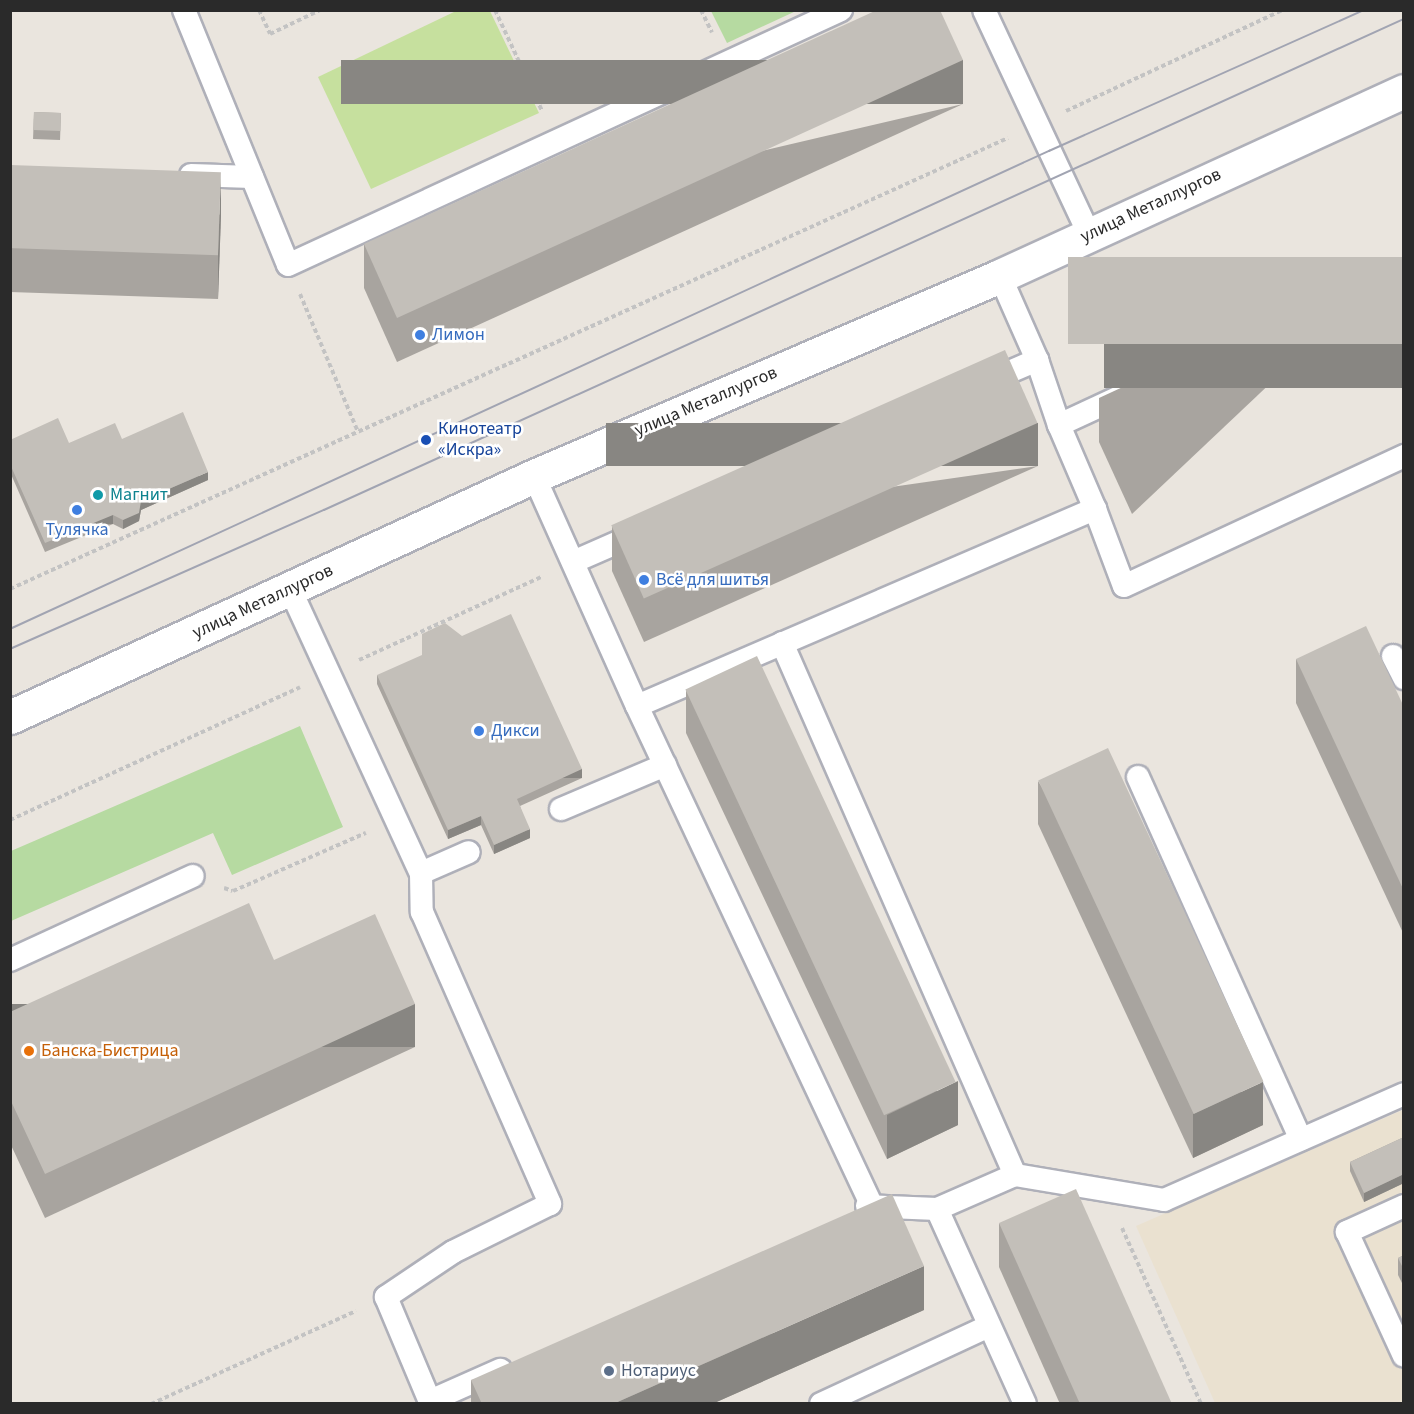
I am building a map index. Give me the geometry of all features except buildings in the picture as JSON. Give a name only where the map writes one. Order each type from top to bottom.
[{"type":"main road","name":"улица Металлургов","points":[[10,717],[291,591],[534,477],[1000,276],[1404,91]]},
{"type":"lane","points":[[184,10],[288,265],[841,10]]},
{"type":"lane","points":[[984,10],[1089,234]]},
{"type":"lane","points":[[172,174],[252,177]]},
{"type":"lane","points":[[1000,276],[1037,360],[1059,425],[1095,509],[1124,586],[1404,456]]},
{"type":"lane","points":[[961,393],[1037,360]]},
{"type":"lane","points":[[1059,425],[1147,384]]},
{"type":"lane","points":[[534,477],[637,706],[871,1204]]},
{"type":"lane","points":[[637,706],[1095,509]]},
{"type":"lane","points":[[573,562],[660,524]]},
{"type":"lane","points":[[291,591],[331,673],[421,873],[422,912],[550,1204],[453,1252],[386,1297],[430,1402],[516,1363]]},
{"type":"lane","points":[[782,643],[1015,1174]]},
{"type":"lane","points":[[1393,656],[1404,678]]},
{"type":"lane","points":[[561,809],[665,765]]},
{"type":"lane","points":[[1138,777],[1301,1139]]},
{"type":"lane","points":[[421,873],[469,852]]},
{"type":"lane","points":[[10,960],[193,876]]},
{"type":"lane","points":[[849,1213],[871,1204],[937,1209],[1015,1174],[1164,1200],[1404,1094]]},
{"type":"lane","points":[[1404,1206],[1347,1232],[1404,1356]]},
{"type":"lane","points":[[937,1209],[1025,1404]]},
{"type":"lane","points":[[821,1404],[989,1326]]},
{"type":"path","points":[[259,10],[270,34],[320,10]]},
{"type":"path","points":[[495,10],[557,142]]},
{"type":"path","points":[[10,589],[1039,124],[1283,10]]},
{"type":"path","points":[[288,265],[358,432]]},
{"type":"path","points":[[10,820],[573,562]]},
{"type":"path","points":[[193,876],[233,891],[397,820]]},
{"type":"path","points":[[1106,1191],[1201,1404]]},
{"type":"path","points":[[151,1404],[386,1297]]},
{"type":"shaded area","points":[[1403,1110],[1403,1403],[1215,1403],[1136,1226]]},
{"type":"green space","points":[[456,11],[490,11],[539,113],[371,189],[318,77]]},
{"type":"green space","points":[[711,11],[796,11],[727,43]]},
{"type":"green space","points":[[300,726],[343,827],[232,875],[213,833],[11,921],[11,851]]},
{"type":"tram line","points":[[10,629],[1049,151],[1364,10]]},
{"type":"tram line","points":[[10,649],[324,510],[1404,19]]},
{"type":"place","name":"Лимон","points":[[420,335]]},
{"type":"place","name":"Кинотеатр «Искра»","points":[[426,440]]},
{"type":"place","name":"Магнит","points":[[98,495]]},
{"type":"place","name":"Тулячка","points":[[77,510]]},
{"type":"place","name":"Всё для шитья","points":[[644,580]]},
{"type":"place","name":"Дикси","points":[[479,731]]},
{"type":"place","name":"Банска-Бистрица","points":[[29,1051]]},
{"type":"place","name":"Нотариус","points":[[609,1371]]}]
